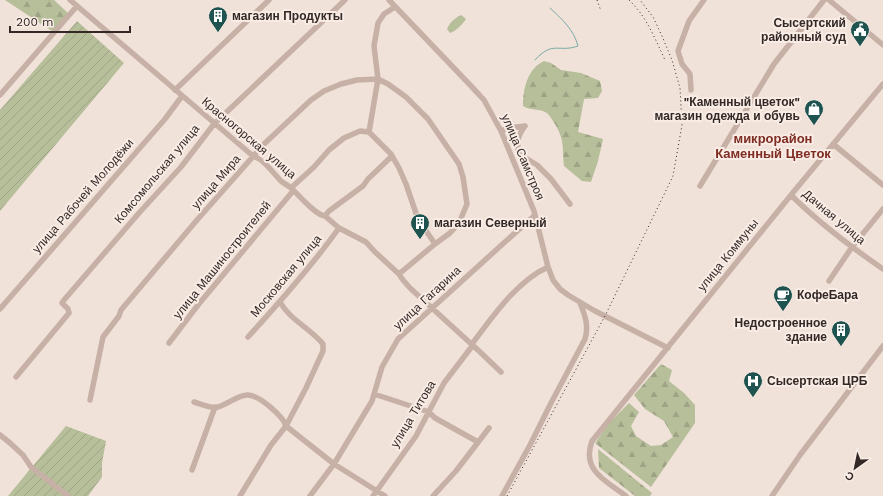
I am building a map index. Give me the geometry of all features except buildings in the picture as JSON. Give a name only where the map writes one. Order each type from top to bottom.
[{"type":"street","name":"Красногорская улица","points":[[70,0],[214,124],[253,156],[259,158],[282,182],[317,212],[322,216],[325,216],[339,228],[366,242],[399,274],[410,288],[501,372]]},
{"type":"street","points":[[175,90],[269,0]]},
{"type":"street","name":"Комсомольская улица","points":[[16,377],[69,313],[68,309],[62,303],[64,300],[181,167],[214,124],[345,0]]},
{"type":"street","name":"улица Самстроя","points":[[389,0],[484,100],[501,131],[534,211],[548,268],[560,289],[580,303],[668,348]]},
{"type":"street","points":[[691,90],[690,74],[682,64],[678,51],[689,21],[704,0]]},
{"type":"street","points":[[700,186],[774,64],[824,0]]},
{"type":"street","points":[[829,0],[883,44]]},
{"type":"street","points":[[0,95],[77,6]]},
{"type":"street","points":[[395,6],[384,14],[378,23],[374,46],[378,79],[369,132],[392,156],[399,168],[418,220],[434,244]]},
{"type":"street","points":[[378,79],[388,84],[406,98],[428,119],[459,164],[463,177],[467,204],[459,223],[450,233],[434,244],[399,274]]},
{"type":"street","name":"улица Мира","points":[[90,400],[103,337],[119,316],[121,310],[253,156],[311,100],[341,84],[357,80],[378,79]]},
{"type":"street","name":"улица Коммуны","points":[[626,496],[592,469],[588,458],[592,441],[883,84]]},
{"type":"street","name":"улица Рабочей Молодёжи","points":[[0,309],[124,167],[182,96]]},
{"type":"street","points":[[501,131],[508,128],[526,126],[518,137],[517,147],[519,154],[536,165],[551,179],[570,204]]},
{"type":"street","name":"улица Машиностроителей","points":[[169,344],[198,305],[292,190],[314,168],[329,150],[344,138],[360,131],[369,132]]},
{"type":"street","points":[[833,144],[883,185]]},
{"type":"street","points":[[325,216],[329,211],[363,186],[368,179],[392,156]]},
{"type":"street","name":"Дачная улица","points":[[791,195],[803,208],[852,247],[883,269]]},
{"type":"street","points":[[829,281],[852,247],[883,209]]},
{"type":"street","name":"улица Гагарина","points":[[310,496],[334,464],[372,401],[382,367],[398,339],[534,216]]},
{"type":"street","name":"Московская улица","points":[[248,337],[314,262],[339,228]]},
{"type":"street","name":"улица Титова","points":[[375,494],[416,436],[444,383],[485,326],[522,284],[532,276],[548,268]]},
{"type":"street","points":[[240,496],[271,445],[286,426],[323,351],[323,344],[289,314],[280,302]]},
{"type":"street","points":[[502,496],[530,446],[585,339],[587,334],[586,318],[580,303]]},
{"type":"street","points":[[772,496],[800,456],[883,346]]},
{"type":"street","points":[[194,402],[215,407],[248,394],[270,407],[281,416],[286,426],[334,464],[375,494],[384,496]]},
{"type":"street","points":[[374,394],[429,412],[435,418],[478,442]]},
{"type":"street","points":[[192,470],[215,407]]},
{"type":"street","points":[[433,496],[456,471],[490,428]]},
{"type":"street","points":[[0,435],[10,442],[23,455],[31,467],[68,496]]},
{"type":"green space","points":[[5,0],[54,0],[69,14],[52,31]]},
{"type":"green space","points":[[461,15],[466,19],[455,31],[450,33],[447,29],[448,27],[453,20]]},
{"type":"green space","points":[[77,21],[124,63],[0,211],[0,110]]},
{"type":"green space","points":[[544,61],[551,63],[561,70],[581,73],[600,81],[602,91],[598,98],[584,99],[578,132],[603,139],[591,182],[582,181],[564,166],[560,135],[548,114],[544,111],[523,106],[527,80],[534,69]]},
{"type":"green space","points":[[661,364],[672,370],[669,381],[684,393],[695,405],[695,423],[651,487],[595,443],[609,423],[629,403],[639,412],[631,426],[636,436],[651,446],[661,445],[673,437],[664,421],[645,409],[634,395]]},
{"type":"green space","points":[[66,426],[106,441],[102,463],[102,477],[88,496],[8,496]]},
{"type":"green space","points":[[598,449],[652,493],[650,496],[635,496],[599,468]]},
{"type":"waterway","points":[[535,60],[546,50],[578,46],[571,30],[550,8]]},
{"type":"railway","points":[[597,0],[601,11]]},
{"type":"railway","points":[[629,0],[646,21],[665,60]]},
{"type":"railway","points":[[507,496],[605,316],[673,176],[682,125],[680,88],[672,60],[662,36],[653,17],[640,0]]},
{"type":"place","name":"магазин Продукты","points":[[218,33]]},
{"type":"place","name":"Сысертский районный суд","points":[[860,47]]},
{"type":"place","name":"\"Каменный цветок\" магазин одежда и обувь","points":[[814,126]]},
{"type":"place","name":"магазин Северный","points":[[420,240]]},
{"type":"place","name":"КофеБара","points":[[783,312]]},
{"type":"place","name":"Недостроенное здание","points":[[841,347]]},
{"type":"place","name":"Сысертская ЦРБ","points":[[753,398]]},
{"type":"district","name":"микрорайон Каменный Цветок","points":[[773,146]]}]
